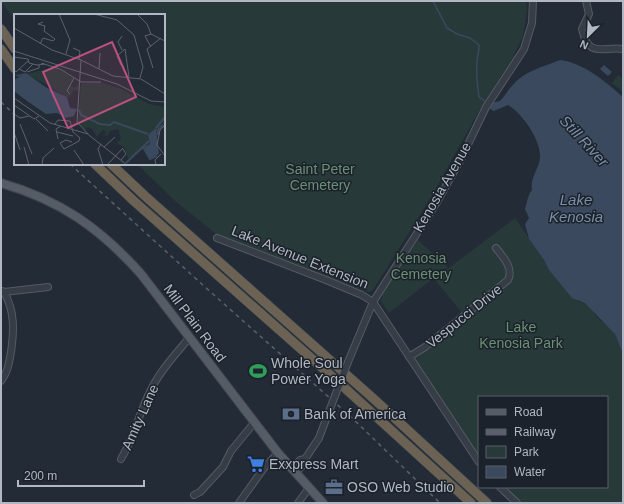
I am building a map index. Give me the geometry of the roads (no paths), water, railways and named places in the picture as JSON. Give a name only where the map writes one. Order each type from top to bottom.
[{"type":"highway","points":[[1,29],[14,48]]},
{"type":"highway","points":[[1,49],[14,68]]},
{"type":"highway","points":[[96,165],[135,202],[336,380],[471,503]]},
{"type":"highway","points":[[112,165],[375,400],[487,503]]},
{"type":"main road","name":"Mill Plain Road","points":[[1,183],[46,198],[83,221],[119,251],[141,274],[278,453],[323,503]]},
{"type":"street","name":"Kenosia Avenue","points":[[294,471],[298,470],[304,464],[319,438],[373,302],[445,187],[461,159],[491,98],[524,49],[532,23],[533,1]]},
{"type":"street","points":[[586,1],[589,14],[582,29],[587,42],[597,50],[623,49]]},
{"type":"street","name":"Lake Avenue Extension","points":[[217,238],[326,280],[362,295],[373,302]]},
{"type":"street","name":"Vespucci Drive","points":[[409,358],[508,280],[510,273],[509,268],[496,248]]},
{"type":"street","points":[[1,381],[8,367],[14,327],[9,301],[3,291],[48,287]]},
{"type":"street","points":[[373,302],[478,461]]},
{"type":"street","name":"Amity Lane","points":[[121,459],[128,447],[154,383],[189,338]]},
{"type":"street","points":[[194,495],[200,492],[222,467],[231,451],[254,423]]},
{"type":"street","points":[[239,503],[264,468],[278,453]]},
{"type":"street","points":[[298,503],[309,488]]},
{"type":"street","points":[[501,488],[516,503]]},
{"type":"water","name":"Lake Kenosia","points":[[560,60],[586,69],[602,79],[623,97],[623,354],[615,334],[585,303],[572,298],[549,270],[544,260],[529,239],[525,224],[529,218],[525,209],[532,190],[532,181],[540,157],[537,143],[525,120],[508,105],[494,111],[490,109],[491,103],[500,101],[510,88],[522,77],[534,70]]},
{"type":"water","points":[[604,65],[612,72],[608,76],[600,69]]},
{"type":"waterway","name":"Still River","points":[[433,1],[447,28],[457,34],[470,38],[479,45],[477,61],[479,97],[486,102]]},
{"type":"railway","points":[[1,102],[14,114]]},
{"type":"railway","points":[[71,165],[350,416],[440,503]]},
{"type":"place","name":"Whole Soul Power Yoga","points":[[258,371]]},
{"type":"place","name":"Bank of America","points":[[291,414]]},
{"type":"place","name":"Exxpress Mart","points":[[256,464]]},
{"type":"place","name":"OSO Web Studio","points":[[334,487]]},
{"type":"park label","name":"Saint Peter Cemetery","points":[[320,178]]},
{"type":"park label","name":"Kenosia Cemetery","points":[[421,266]]},
{"type":"park label","name":"Lake Kenosia Park","points":[[521,336]]}]
